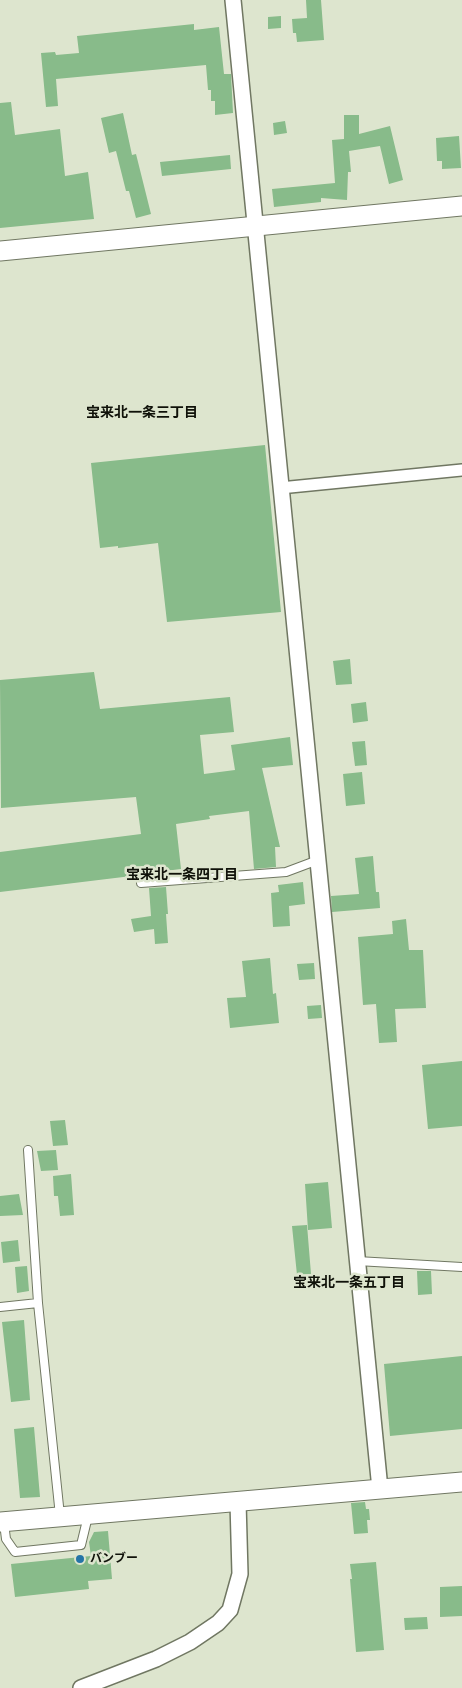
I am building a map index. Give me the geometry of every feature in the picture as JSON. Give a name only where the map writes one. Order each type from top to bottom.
[{"type":"street","points":[[233,0],[380,1489]]},
{"type":"street","points":[[0,251],[462,206]]},
{"type":"street","points":[[280,488],[462,470]]},
{"type":"street","points":[[2,1521],[462,1482]]},
{"type":"street","points":[[81,1688],[156,1659],[190,1642],[218,1623],[230,1610],[240,1574],[238,1502]]},
{"type":"lane","points":[[141,883],[286,872],[318,860]]},
{"type":"lane","points":[[28,1150],[38,1303],[60,1516]]},
{"type":"lane","points":[[358,1261],[462,1267]]},
{"type":"lane","points":[[0,1306],[38,1303]]},
{"type":"lane","points":[[2,1521],[6,1539],[15,1552],[82,1545],[88,1514]]},
{"type":"building","points":[[306,0],[321,0],[324,40],[297,42],[296,33],[293,33],[292,19],[307,18]]},
{"type":"building","points":[[281,16],[281,28],[268,29],[268,17]]},
{"type":"building","points":[[194,24],[194,30],[219,27],[224,74],[231,74],[233,113],[215,115],[215,101],[211,101],[211,90],[208,90],[206,65],[56,79],[58,106],[46,107],[41,53],[55,52],[56,55],[79,53],[77,36]]},
{"type":"building","points":[[11,102],[15,135],[60,129],[65,176],[88,172],[94,219],[0,228],[0,103]]},
{"type":"building","points":[[123,113],[132,155],[136,154],[151,214],[136,218],[129,191],[126,191],[116,151],[109,153],[101,118]]},
{"type":"building","points":[[344,115],[359,115],[359,134],[390,126],[403,180],[389,184],[380,146],[349,151],[351,172],[348,172],[347,200],[321,198],[321,202],[274,207],[272,189],[335,183],[332,140],[344,139]]},
{"type":"building","points":[[285,121],[287,133],[274,135],[273,123]]},
{"type":"building","points":[[459,136],[461,168],[442,169],[442,161],[437,161],[436,138]]},
{"type":"building","points":[[230,155],[231,169],[162,176],[160,162]]},
{"type":"building","points":[[265,445],[281,612],[167,622],[158,543],[118,548],[118,546],[100,548],[91,463]]},
{"type":"building","points":[[350,659],[352,684],[336,685],[333,661]]},
{"type":"building","points":[[94,672],[100,709],[230,697],[234,732],[200,735],[204,774],[235,770],[231,745],[290,737],[293,765],[262,768],[280,847],[275,847],[276,867],[254,869],[249,811],[209,816],[210,819],[176,824],[181,869],[165,871],[166,875],[149,877],[148,874],[0,892],[0,852],[141,834],[136,797],[1,808],[0,680]]},
{"type":"building","points":[[366,702],[368,721],[353,723],[351,704]]},
{"type":"building","points":[[365,741],[367,765],[355,766],[352,742]]},
{"type":"building","points":[[362,772],[365,804],[346,806],[343,774]]},
{"type":"building","points":[[373,856],[376,892],[379,892],[380,908],[332,912],[331,896],[359,894],[355,858]]},
{"type":"building","points":[[303,882],[305,904],[289,906],[290,926],[273,927],[271,893],[279,892],[278,885]]},
{"type":"building","points":[[166,887],[168,943],[155,944],[154,929],[134,932],[131,919],[151,916],[149,888]]},
{"type":"building","points":[[406,919],[409,950],[423,950],[426,1008],[395,1009],[397,1042],[379,1043],[376,1004],[363,1005],[358,937],[393,934],[392,921]]},
{"type":"building","points":[[270,958],[273,994],[276,993],[279,1023],[230,1028],[227,998],[246,997],[242,961]]},
{"type":"building","points":[[314,963],[315,979],[299,980],[297,964]]},
{"type":"building","points":[[321,1005],[322,1018],[308,1019],[307,1006]]},
{"type":"building","points":[[462,1061],[462,1126],[428,1129],[422,1065]]},
{"type":"building","points":[[65,1120],[68,1145],[53,1146],[50,1121]]},
{"type":"building","points":[[56,1150],[58,1170],[41,1171],[37,1151]]},
{"type":"building","points":[[71,1174],[74,1215],[60,1216],[58,1196],[54,1196],[53,1176]]},
{"type":"building","points":[[328,1182],[332,1228],[308,1230],[305,1184]]},
{"type":"building","points":[[19,1194],[23,1215],[0,1216],[0,1196]]},
{"type":"building","points":[[307,1225],[311,1274],[297,1275],[292,1226]]},
{"type":"building","points":[[18,1240],[20,1261],[3,1263],[1,1242]]},
{"type":"building","points":[[27,1266],[29,1291],[17,1293],[15,1267]]},
{"type":"building","points":[[417,1271],[431,1271],[432,1294],[418,1295]]},
{"type":"building","points":[[24,1320],[30,1400],[11,1402],[2,1322]]},
{"type":"building","points":[[462,1356],[462,1429],[390,1436],[384,1364]]},
{"type":"building","points":[[34,1427],[40,1497],[20,1498],[14,1429]]},
{"type":"building","points":[[365,1502],[366,1509],[369,1509],[370,1520],[367,1520],[368,1533],[354,1534],[351,1503]]},
{"type":"building","points":[[108,1531],[112,1579],[88,1581],[89,1589],[15,1597],[11,1564],[91,1556],[89,1542],[94,1532]]},
{"type":"building","points":[[376,1562],[384,1650],[356,1652],[350,1564]]},
{"type":"building","points":[[462,1586],[462,1616],[440,1617],[440,1587]]},
{"type":"building","points":[[427,1617],[428,1629],[405,1630],[404,1618]]},
{"type":"place","name":"バンブー","points":[[80,1559]]},
{"type":"district","name":"宝来北一条三丁目","points":[[142,413]]},
{"type":"district","name":"宝来北一条四丁目","points":[[182,875]]},
{"type":"district","name":"宝来北一条五丁目","points":[[349,1283]]}]
